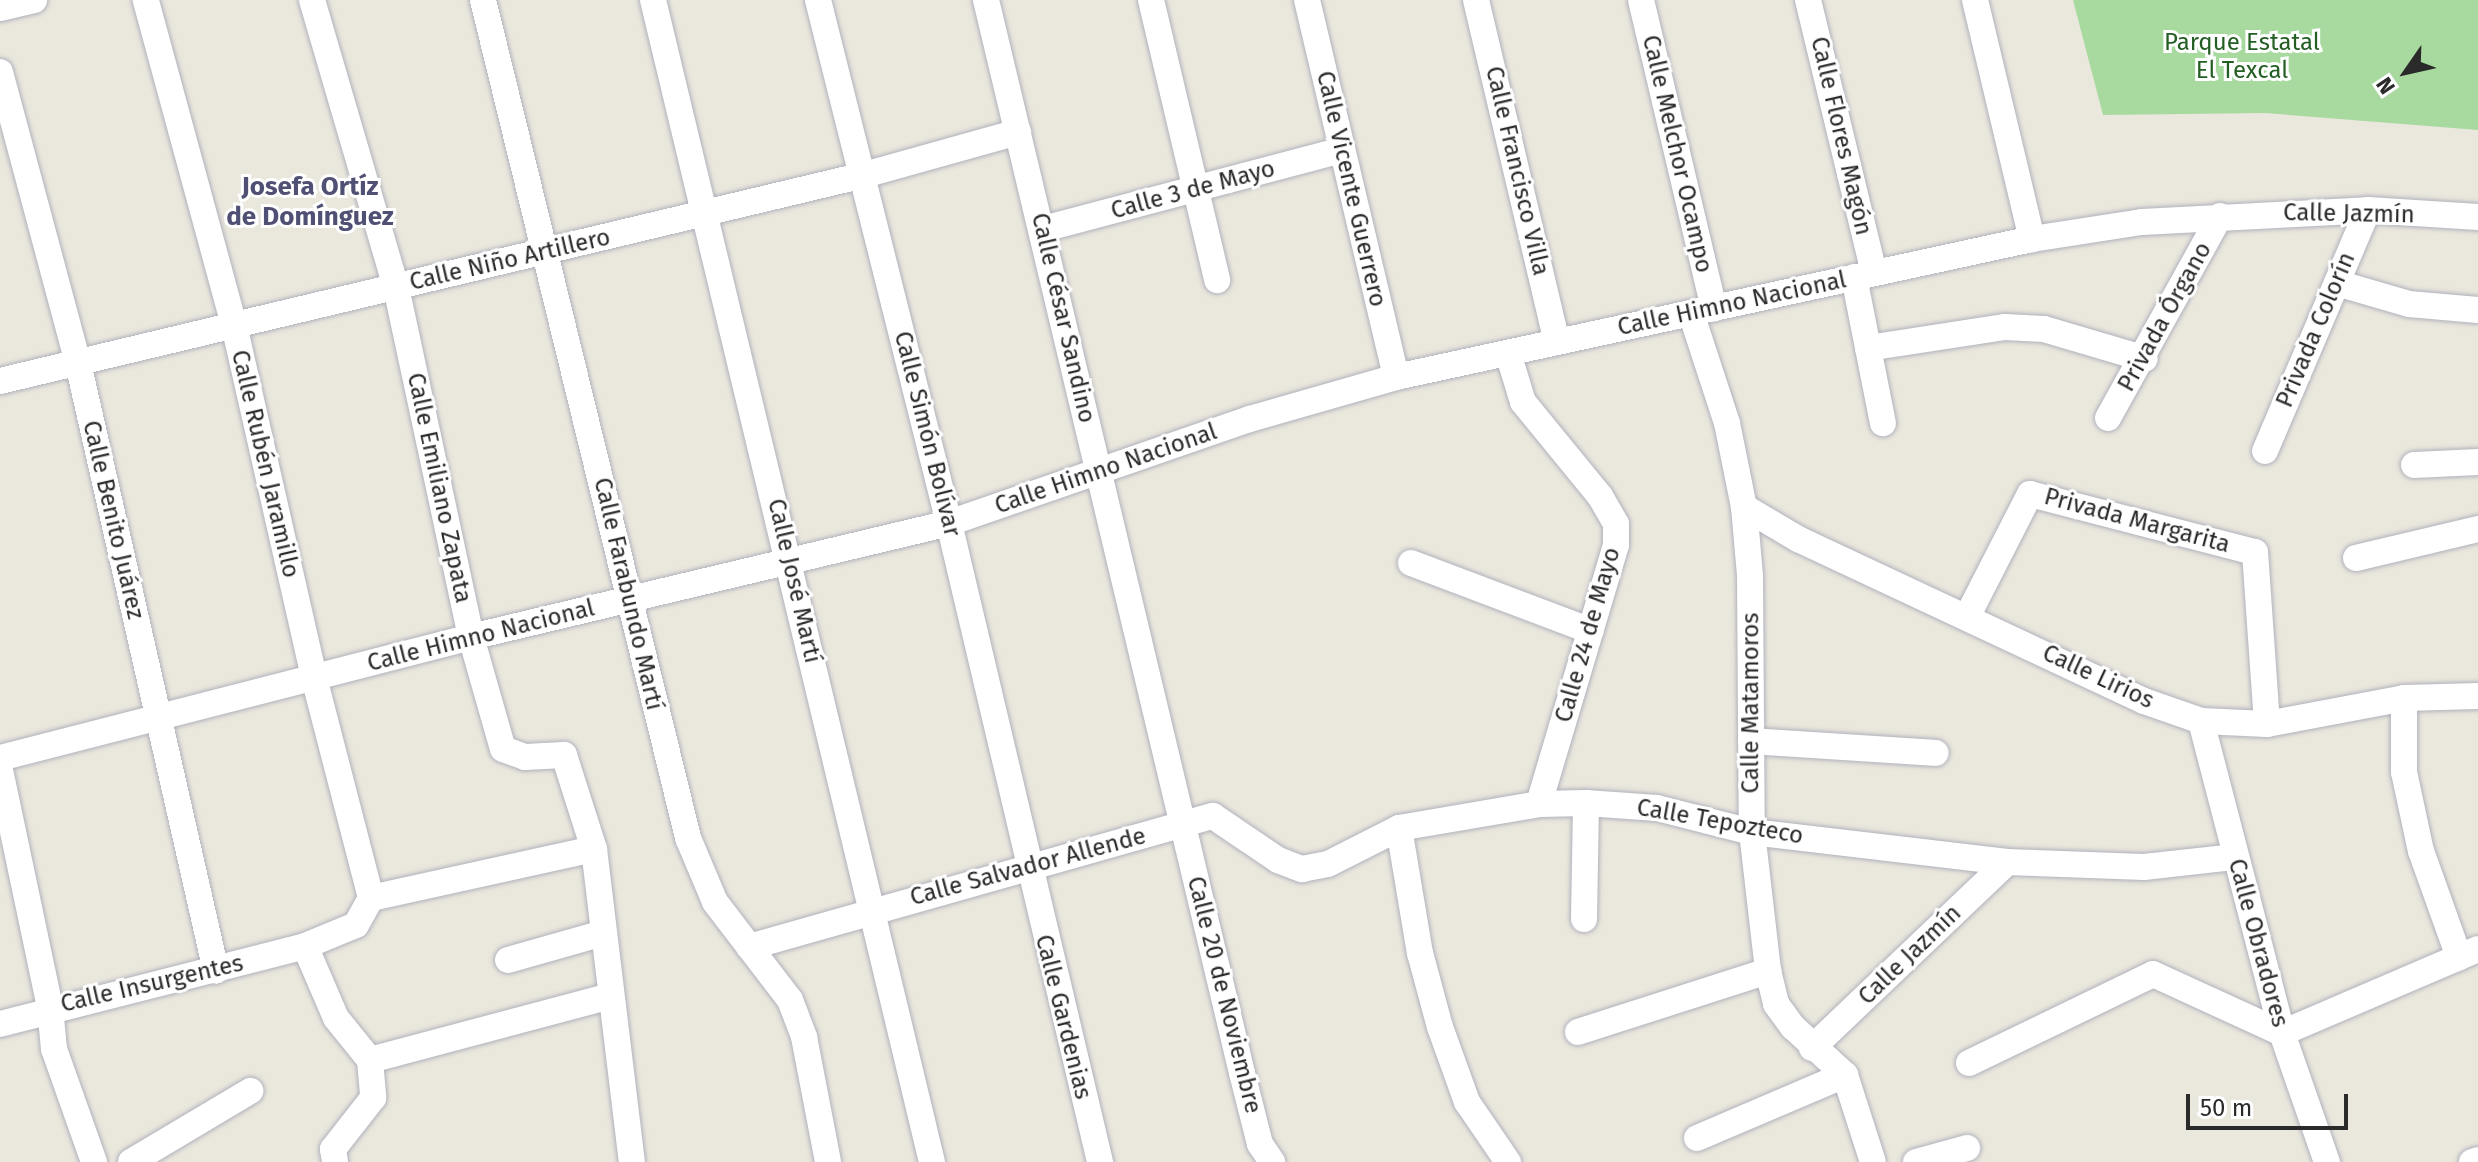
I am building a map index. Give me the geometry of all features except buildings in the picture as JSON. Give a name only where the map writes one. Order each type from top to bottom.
[{"type":"street","points":[[0,8],[34,0]]},
{"type":"street","name":"Calle Rubén Jaramillo","points":[[146,0],[234,325],[314,677],[371,898]]},
{"type":"street","name":"Calle Emiliano Zapata","points":[[312,0],[396,287],[471,637],[503,749],[525,757],[564,755],[594,849],[632,1162]]},
{"type":"street","name":"Calle Farabundo Martí","points":[[483,0],[548,251],[628,599],[688,838],[715,902],[776,976],[804,1037],[828,1162]]},
{"type":"street","name":"Calle José Martí","points":[[653,0],[707,213],[932,1162]]},
{"type":"street","name":"Calle Simón Bolívar","points":[[818,0],[949,523],[1028,871]]},
{"type":"street","name":"Calle César Sandino","points":[[986,0],[1183,824]]},
{"type":"street","points":[[1151,0],[1217,280]]},
{"type":"street","name":"Calle Vicente Guerrero","points":[[1307,0],[1396,377]]},
{"type":"street","name":"Calle Francisco Villa","points":[[1476,0],[1557,342]]},
{"type":"street","name":"Calle Melchor Ocampo","points":[[1641,0],[1702,310]]},
{"type":"street","name":"Calle Flores Magón","points":[[1808,0],[1864,275],[1868,348],[1883,423]]},
{"type":"street","points":[[1975,0],[2032,239]]},
{"type":"street","name":"Calle Benito Juárez","points":[[0,72],[78,363],[216,971]]},
{"type":"street","name":"Calle Niño Artillero","points":[[0,381],[864,175],[1018,132]]},
{"type":"street","name":"Calle 3 de Mayo","points":[[1043,229],[1342,150]]},
{"type":"street","name":"Calle Jazmín","points":[[2220,216],[2368,210],[2478,217]]},
{"type":"street","name":"Privada Colorín","points":[[2265,451],[2368,210]]},
{"type":"street","name":"Calle Himno Nacional","points":[[0,758],[471,637],[949,523],[1250,419],[1396,377],[2032,239],[2220,216]]},
{"type":"street","name":"Privada Órgano","points":[[2108,418],[2145,359],[2220,216]]},
{"type":"street","points":[[2337,283],[2409,304],[2478,310]]},
{"type":"street","name":"Calle Matamoros","points":[[1702,310],[1744,507],[1752,832],[1768,971],[1776,1004],[1812,1048],[1845,1075]]},
{"type":"street","points":[[1868,348],[2005,327],[2044,329],[2145,359]]},
{"type":"street","name":"Calle 24 de Mayo","points":[[1508,353],[1523,402],[1600,496],[1616,524],[1616,545],[1539,804]]},
{"type":"street","points":[[2414,465],[2478,462]]},
{"type":"street","name":"Privada Margarita","points":[[1968,615],[2030,494],[2255,552],[2267,724]]},
{"type":"street","name":"Calle Lirios","points":[[1744,507],[1798,539],[1968,615],[2144,701],[2201,721],[2267,724],[2404,698],[2478,696]]},
{"type":"street","points":[[2356,558],[2478,529]]},
{"type":"street","points":[[1411,563],[1591,631]]},
{"type":"street","points":[[1969,1063],[2153,974],[2282,1033],[2468,953],[2421,851],[2404,772],[2404,698]]},
{"type":"street","name":"Calle Obradores","points":[[2201,721],[2282,1033],[2327,1162]]},
{"type":"street","points":[[1751,741],[1936,753]]},
{"type":"street","points":[[0,770],[50,1007],[54,1049],[94,1162]]},
{"type":"street","points":[[1584,919],[1586,803]]},
{"type":"street","name":"Calle Tepozteco","points":[[1183,824],[1213,816],[1278,860],[1302,869],[1328,864],[1399,828],[1539,804],[1586,803],[1657,808],[1752,832],[2007,862],[2144,867],[2235,857]]},
{"type":"street","name":"Calle Salvador Allende","points":[[749,947],[873,909],[1028,871],[1183,824]]},
{"type":"street","name":"Calle 20 de Noviembre","points":[[1183,824],[1260,1144],[1272,1162]]},
{"type":"street","points":[[1399,828],[1420,953],[1440,1027],[1467,1102],[1508,1162]]},
{"type":"street","points":[[371,898],[594,849]]},
{"type":"street","name":"Calle Jazmín","points":[[1812,1048],[2007,862]]},
{"type":"street","name":"Calle Gardenias","points":[[1028,871],[1100,1162]]},
{"type":"street","name":"Calle Insurgentes","points":[[0,1024],[50,1007],[216,971],[305,946],[356,925],[371,898]]},
{"type":"street","points":[[508,960],[603,933]]},
{"type":"street","points":[[305,946],[336,1018],[370,1060],[373,1098],[333,1149],[335,1162]]},
{"type":"street","points":[[1578,1032],[1768,971]]},
{"type":"street","points":[[370,1060],[610,996]]},
{"type":"street","points":[[1697,1138],[1845,1075],[1873,1162]]},
{"type":"street","points":[[131,1162],[250,1091]]},
{"type":"street","points":[[1916,1162],[1967,1148]]},
{"type":"street","points":[[2472,1162],[2478,1160]]},
{"type":"green space","name":"Parque Estatal El Texcal","points":[[2073,0],[2478,0],[2478,130],[2265,113],[2103,115]]},
{"type":"district","name":"Josefa Ortíz de Domínguez","points":[[310,202]]}]
